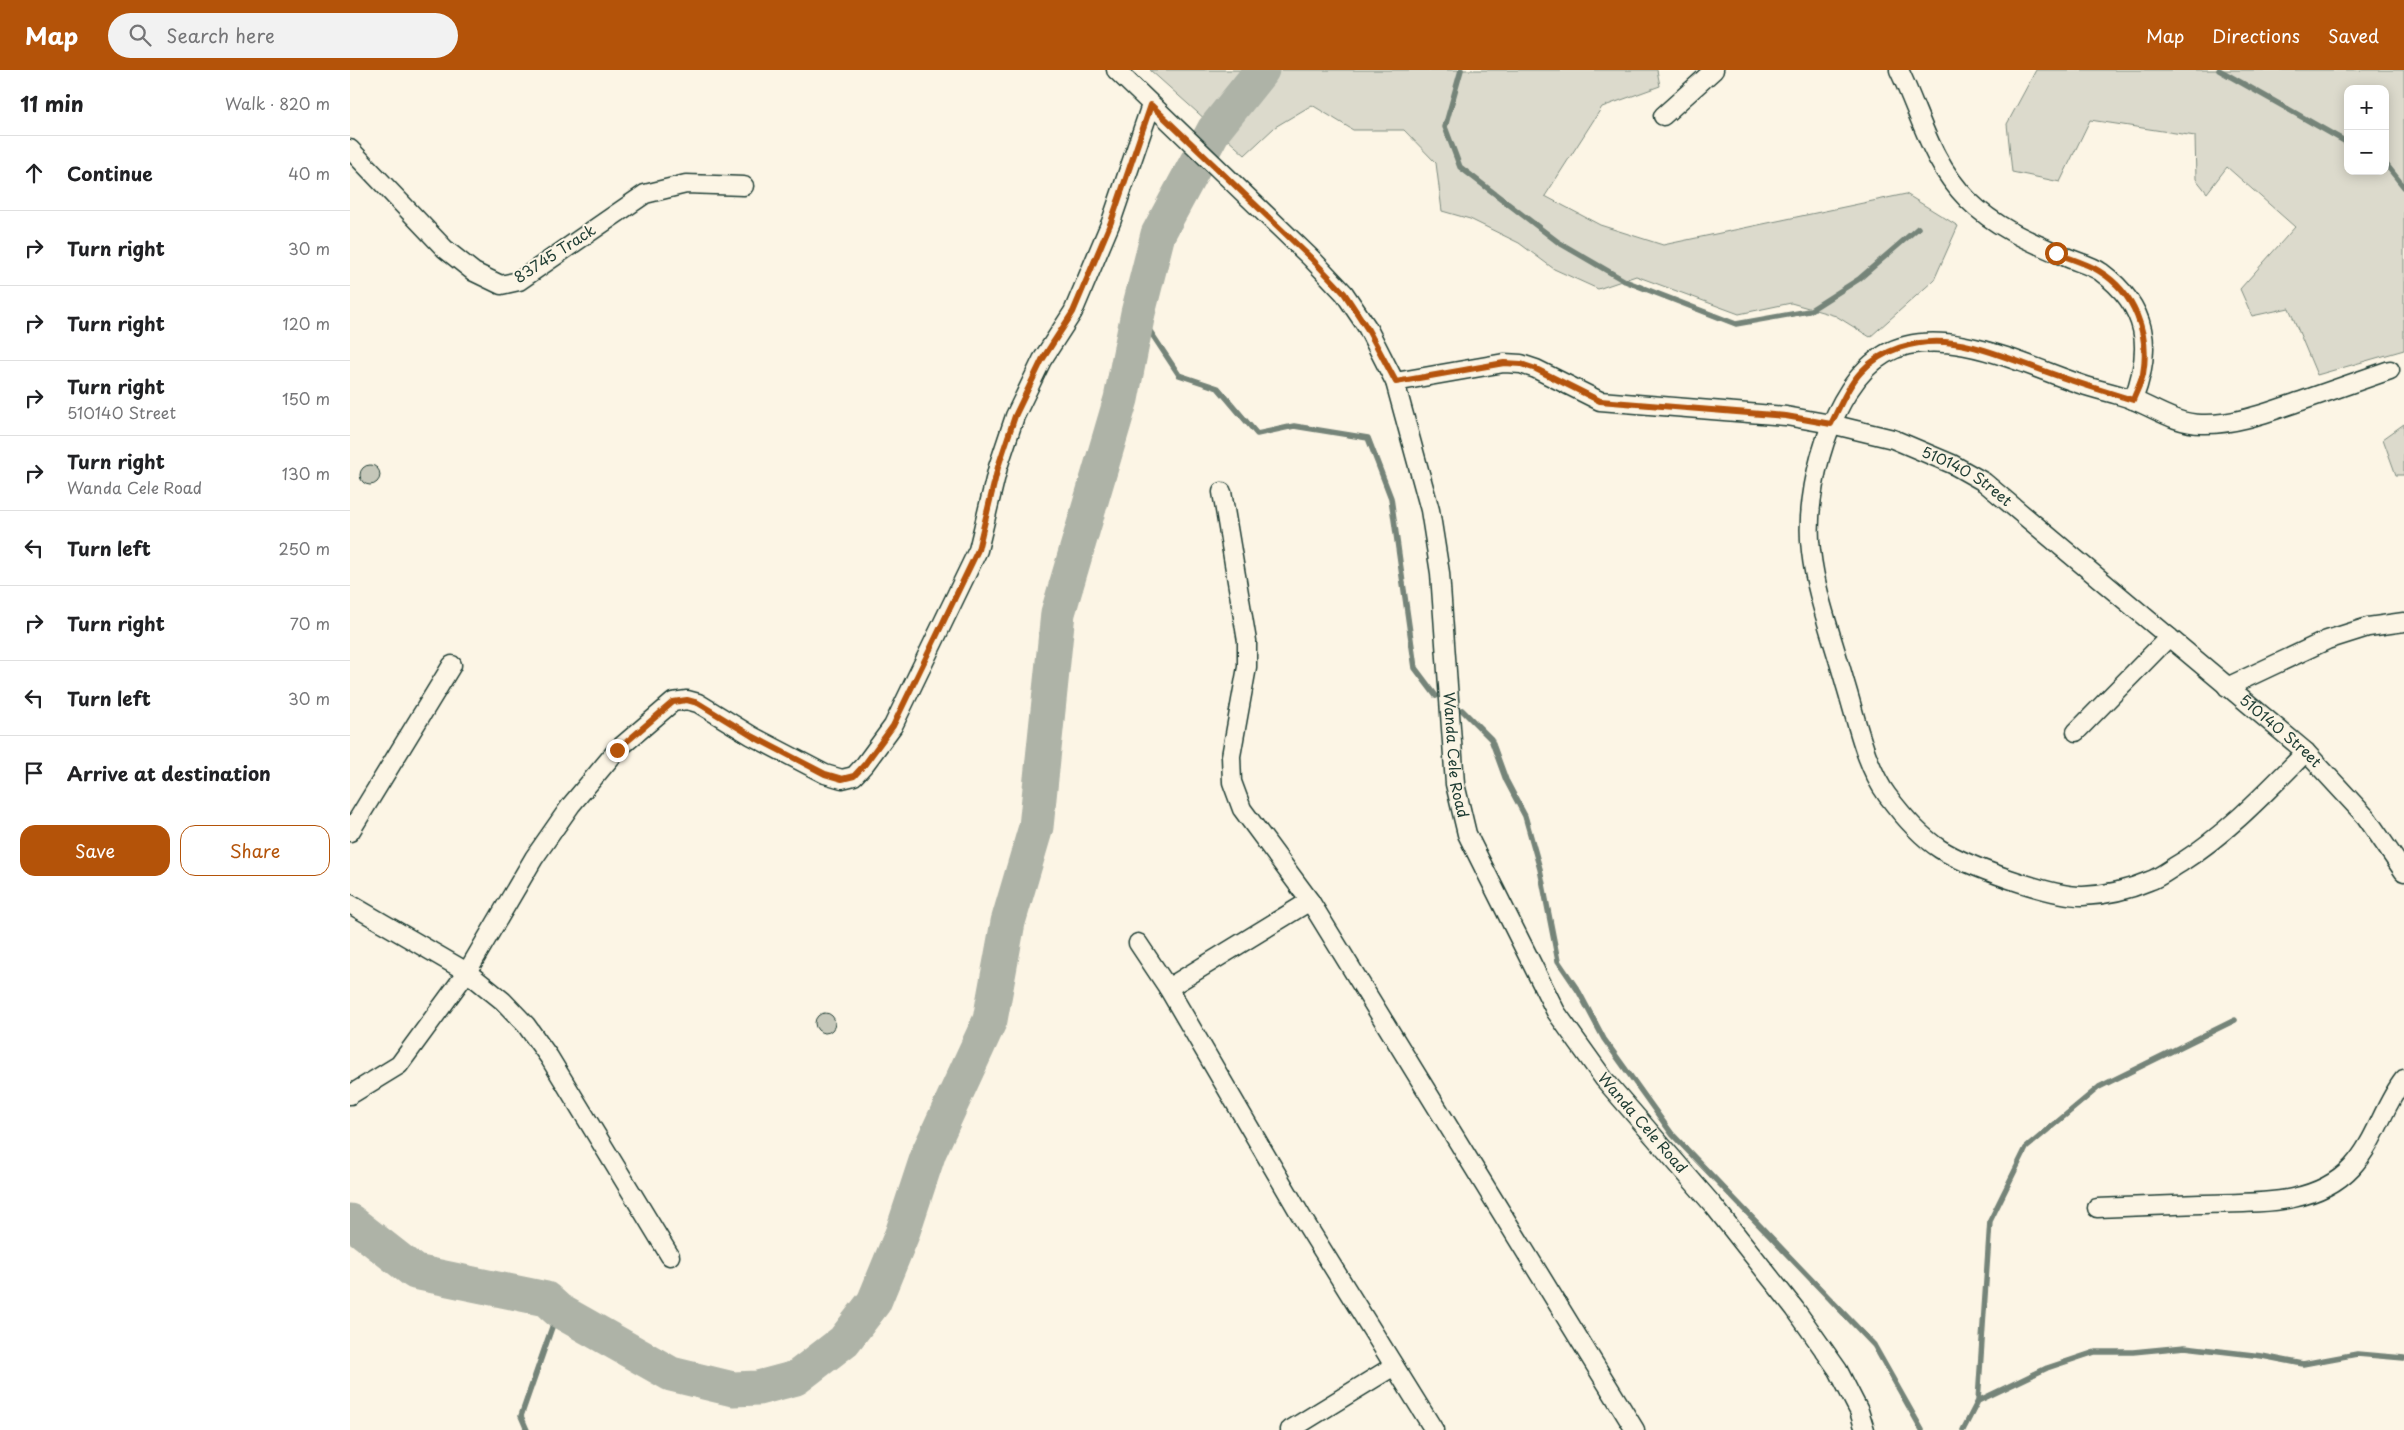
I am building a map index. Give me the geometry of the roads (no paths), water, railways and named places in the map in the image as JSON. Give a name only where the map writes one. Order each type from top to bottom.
[{"type":"street","name":"Wanda Cele Road","points":[[1116,70],[1344,293],[1367,328],[1396,382],[1420,467],[1435,537],[1440,573],[1455,784],[1467,834],[1556,1012],[1604,1079],[1713,1205],[1795,1309],[1838,1370],[1859,1411],[1865,1430]]},
{"type":"street","points":[[1663,116],[1714,70]]},
{"type":"street","points":[[1900,70],[1928,141],[1943,171],[1968,200],[1994,222],[2020,237],[2100,271],[2123,292],[2140,318],[2145,344],[2142,375],[2133,400]]},
{"type":"street","points":[[350,1095],[399,1065],[467,972],[534,858],[571,804],[617,750],[673,702],[687,700],[698,703],[752,736],[825,774],[842,779],[854,776],[865,764],[893,726],[978,550],[998,467],[1015,416],[1042,360],[1073,312],[1111,222],[1151,105]]},
{"type":"street","name":"83745 Track","points":[[350,149],[445,249],[474,272],[501,285],[519,281],[645,194],[686,184],[744,186]]},
{"type":"street","points":[[2306,752],[2230,826],[2190,857],[2153,880],[2117,892],[2080,897],[2034,887],[1989,871],[1941,850],[1911,825],[1885,792],[1864,747],[1816,582],[1810,547],[1810,508],[1816,477],[1831,424],[1846,394],[1862,371],[1885,354],[1908,344],[1945,342],[1995,354],[2085,386],[2133,400],[2162,415],[2198,425],[2258,416],[2390,370]]},
{"type":"street","name":"510140 Street","points":[[1396,382],[1504,363],[1521,364],[1600,401],[1786,416],[1831,424],[1893,439],[1952,464],[1984,482],[2306,752],[2366,817],[2404,872]]},
{"type":"street","points":[[1222,492],[1247,641],[1247,667],[1231,756],[1232,782],[1242,809],[1310,901],[1635,1430]]},
{"type":"street","points":[[2227,686],[2327,640],[2368,627],[2404,622]]},
{"type":"street","points":[[2076,732],[2169,637]]},
{"type":"street","points":[[350,832],[452,665]]},
{"type":"street","points":[[1168,988],[1310,901]]},
{"type":"street","points":[[350,904],[467,972],[503,1001],[526,1025],[549,1057],[670,1256]]},
{"type":"street","points":[[1138,943],[1168,988],[1298,1210],[1434,1430]]},
{"type":"street","points":[[2097,1208],[2258,1202],[2286,1200],[2310,1194],[2335,1183],[2351,1168],[2367,1148],[2404,1079]]},
{"type":"street","points":[[1290,1430],[1394,1366]]},
{"type":"waterway","points":[[350,1221],[415,1272],[546,1299],[558,1310],[671,1374],[733,1389],[758,1388],[796,1378],[844,1341],[874,1302],[902,1234],[929,1152],[990,1020],[1008,922],[1036,827],[1058,613],[1121,399],[1138,313],[1158,234],[1214,130],[1262,70]]},
{"type":"waterway","points":[[1461,70],[1445,127],[1460,167],[1558,242],[1625,281],[1736,324],[1809,311],[1859,279],[1918,228]]},
{"type":"waterway","points":[[2219,70],[2344,141]]},
{"type":"waterway","points":[[2389,168],[2404,187]]},
{"type":"waterway","points":[[1138,313],[1179,375],[1218,388],[1257,434],[1294,426],[1368,438],[1391,498],[1415,668],[1436,696]]},
{"type":"waterway","points":[[1462,710],[1491,739],[1506,780],[1525,816],[1540,869],[1558,961],[1579,992],[1604,1039],[1672,1134],[1874,1345],[1922,1430]]},
{"type":"waterway","points":[[1963,1430],[1978,1401],[1990,1221],[2026,1148],[2099,1087],[2235,1020]]},
{"type":"waterway","points":[[527,1430],[521,1416],[558,1310]]},
{"type":"waterway","points":[[1978,1401],[2047,1368],[2095,1352],[2133,1352],[2185,1347],[2262,1356],[2303,1364],[2357,1354],[2404,1358]]}]
